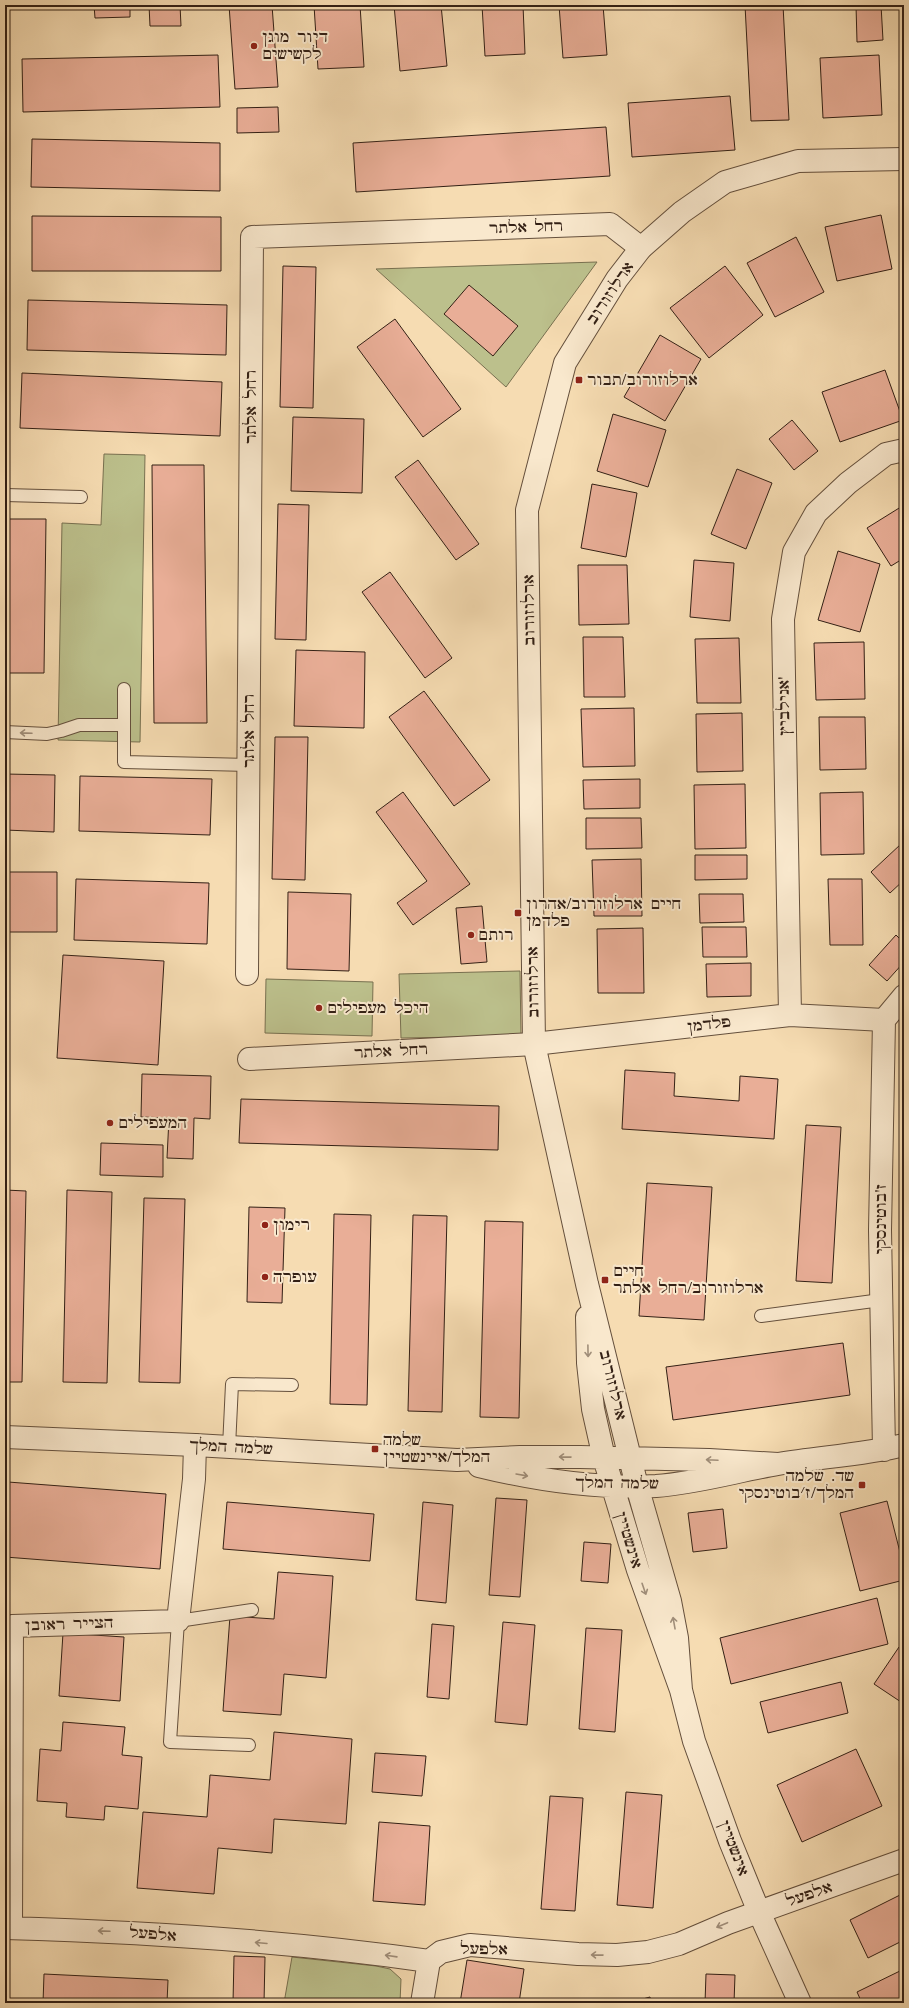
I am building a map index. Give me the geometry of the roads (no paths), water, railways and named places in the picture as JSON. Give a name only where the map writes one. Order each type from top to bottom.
[{"type":"street","name":"ארלוזורוב","points":[[637,1486],[586,1284],[534,1044],[527,510],[565,363],[617,279],[641,248],[682,212],[725,182],[798,161],[904,159]]},
{"type":"street","name":"רחל אלתר","points":[[247,974],[252,237],[610,224],[641,248]]},
{"type":"street","name":"אנילביץ'","points":[[790,1015],[783,619],[794,552],[816,513],[842,488],[886,454],[904,450]]},
{"type":"street","points":[[884,1020],[904,996]]},
{"type":"street","name":"פלדמן","points":[[534,1044],[790,1015],[884,1020]]},
{"type":"street","name":"ז'בוטינסקי","points":[[884,1020],[880,1230],[881,1300],[894,1447]]},
{"type":"street","name":"רחל אלתר","points":[[249,1059],[534,1044]]},
{"type":"street","name":"ארלוזורוב","points":[[586,1284],[589,1379],[593,1408],[604,1458]]},
{"type":"street","name":"שלמה המלך","points":[[5,1437],[195,1445],[457,1460],[520,1457],[630,1458],[778,1464]]},
{"type":"street","points":[[178,1620],[194,1479],[195,1445]]},
{"type":"street","name":"שלמה המלך","points":[[457,1460],[505,1472],[551,1480],[637,1486],[687,1482],[778,1464],[894,1447]]},
{"type":"street","name":"אינשטיין","points":[[604,1458],[638,1570],[681,1690],[697,1748],[730,1841],[759,1912],[800,2003]]},
{"type":"street","name":"אינשטיין","points":[[637,1486],[670,1601],[677,1638],[681,1690]]},
{"type":"street","name":"הצייר ראובן","points":[[8,1928],[12,1626],[178,1620]]},
{"type":"street","name":"אלפעל","points":[[8,1928],[129,1932],[362,1952],[429,1961],[441,1952],[470,1945],[578,1954],[617,1955],[648,1952],[678,1944],[759,1912],[904,1860]]},
{"type":"street","points":[[422,2003],[429,1961]]},
{"type":"lane","points":[[5,495],[81,497]]},
{"type":"lane","points":[[124,689],[124,762],[249,765]]},
{"type":"lane","points":[[5,732],[47,734],[78,725],[124,725]]},
{"type":"lane","points":[[761,1316],[881,1300]]},
{"type":"lane","points":[[229,1447],[232,1384],[292,1385]]},
{"type":"lane","points":[[249,1745],[170,1742],[178,1620],[252,1610]]},
{"type":"place","name":"דיור מוגן לקשישים","points":[[254,46]]},
{"type":"place","name":"ארלוזורוב/תבור","points":[[579,380]]},
{"type":"place","name":"חיים ארלוזורוב/אהרון פלדמן","points":[[518,913]]},
{"type":"place","name":"רותם","points":[[471,935]]},
{"type":"place","name":"היכל מעפילים","points":[[319,1008]]},
{"type":"place","name":"המעפילים","points":[[110,1123]]},
{"type":"place","name":"רימון","points":[[265,1225]]},
{"type":"place","name":"עופרה","points":[[265,1277]]},
{"type":"place","name":"חיים ארלוזורוב/רחל אלתר","points":[[605,1280]]},
{"type":"place","name":"שלמה המלך/איינשטיין","points":[[375,1449]]},
{"type":"place","name":"שד. שלמה המלך/ז׳בוטינסקי","points":[[862,1485]]}]
